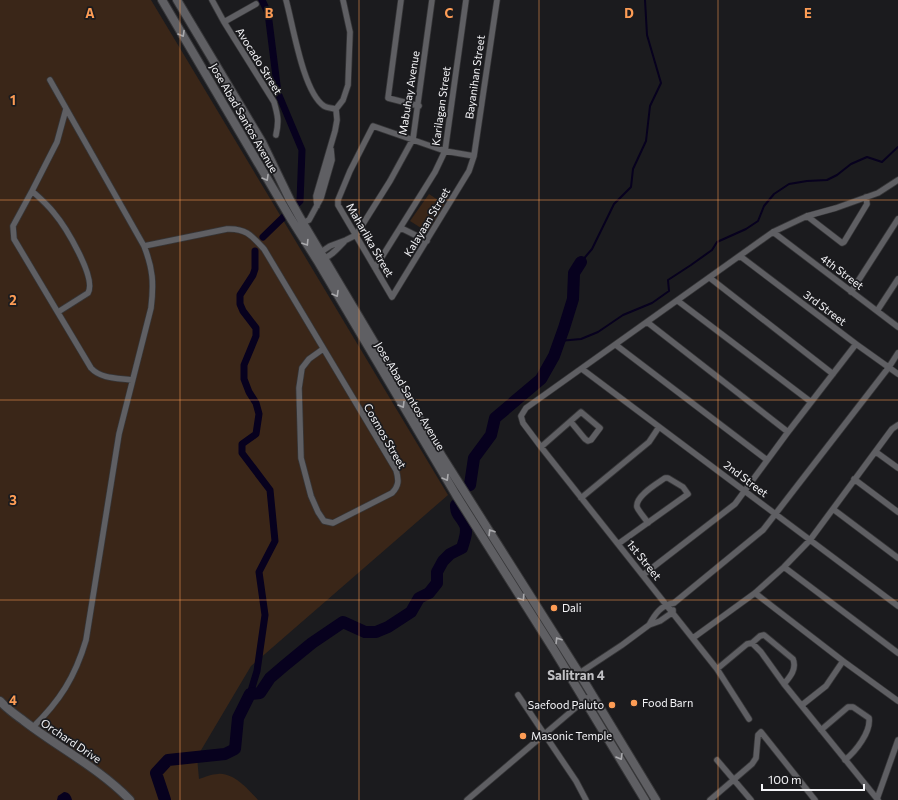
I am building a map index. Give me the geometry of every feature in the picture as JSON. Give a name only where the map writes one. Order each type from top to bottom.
[{"type":"main road","name":"Jose Abad Santos Avenue","points":[[162,0],[282,205],[291,219],[299,224],[321,257],[468,497],[575,676]]},
{"type":"main road","name":"Jose Abad Santos Avenue","points":[[177,0],[262,142],[290,200],[299,215],[299,224]]},
{"type":"main road","name":"Jose Abad Santos Avenue","points":[[321,257],[337,296],[464,508],[656,800]]},
{"type":"main road","name":"Orchard Drive","points":[[0,702],[45,738],[87,764],[109,780],[130,800]]},
{"type":"main road","name":"Jose Abad Santos Avenue","points":[[608,729],[646,800]]},
{"type":"street","name":"Avocado Street","points":[[212,0],[274,102],[279,123],[276,136]]},
{"type":"street","points":[[286,0],[306,78],[317,99],[325,106],[336,109]]},
{"type":"street","points":[[299,224],[309,220],[317,206],[316,196],[326,158],[331,147],[337,120],[336,109],[343,100],[348,85],[350,32],[343,0]]},
{"type":"street","points":[[401,0],[388,98],[419,106]]},
{"type":"street","name":"Mabuhay Avenue","points":[[356,235],[390,181],[413,139],[419,106],[432,0]]},
{"type":"street","name":"Karilagan Street","points":[[375,268],[435,172],[445,151],[466,0]]},
{"type":"street","name":"Bayanihan Street","points":[[474,156],[497,0]]},
{"type":"street","points":[[224,22],[256,4]]},
{"type":"street","points":[[32,728],[46,715],[60,698],[73,676],[84,648],[90,621],[119,434],[151,308],[153,289],[152,270],[144,246],[50,80]]},
{"type":"street","points":[[66,109],[57,142],[13,226],[14,239],[91,368],[96,373],[106,376],[132,380]]},
{"type":"street","name":"Maharlika Street","points":[[393,297],[390,296],[340,209],[338,200],[350,171],[373,126],[413,139]]},
{"type":"street","points":[[413,139],[445,151],[474,156]]},
{"type":"street","name":"Kalayaan Street","points":[[393,297],[469,171],[474,156]]},
{"type":"street","points":[[582,369],[773,232],[807,216],[836,208],[878,193],[898,180]]},
{"type":"street","points":[[32,191],[54,213],[68,232],[76,246],[89,279],[90,289],[88,293],[58,312]]},
{"type":"street","points":[[807,216],[842,243],[867,204],[866,197]]},
{"type":"street","points":[[851,292],[898,219]]},
{"type":"street","name":"Cosmos Street","points":[[144,246],[238,228],[255,238],[264,249],[396,470],[398,481],[392,492],[330,523],[324,521],[318,512],[306,481],[301,458],[299,388],[302,368],[309,359],[323,350]]},
{"type":"street","points":[[401,228],[427,241]]},
{"type":"street","name":"4th Street","points":[[773,232],[898,327]]},
{"type":"street","points":[[321,257],[330,246],[356,235]]},
{"type":"street","name":"3rd Street","points":[[740,256],[898,374]]},
{"type":"street","points":[[710,278],[833,374]]},
{"type":"street","points":[[877,311],[898,279]]},
{"type":"street","points":[[678,301],[811,402]]},
{"type":"street","points":[[647,322],[788,432]]},
{"type":"street","points":[[643,575],[735,504],[856,344]]},
{"type":"street","points":[[616,345],[767,460]]},
{"type":"street","points":[[649,625],[654,614],[667,604],[674,603],[763,530],[889,367],[898,353]]},
{"type":"street","name":"1st Street","points":[[582,369],[526,408],[521,416],[524,424],[718,670],[749,718]]},
{"type":"street","name":"2nd Street","points":[[582,369],[898,606]]},
{"type":"street","points":[[541,447],[580,412],[600,428],[591,440],[588,441],[570,422]]},
{"type":"street","points":[[693,638],[755,593],[784,567],[810,540],[892,429],[898,425]]},
{"type":"street","points":[[581,498],[649,442],[659,427]]},
{"type":"street","points":[[876,452],[898,468]]},
{"type":"street","points":[[618,544],[648,523],[688,494],[683,487],[668,478],[665,478],[640,496],[638,507],[648,523]]},
{"type":"street","points":[[854,479],[898,512]]},
{"type":"street","points":[[833,509],[898,558]]},
{"type":"street","points":[[784,567],[898,653]]},
{"type":"street","points":[[755,593],[843,661],[898,701]]},
{"type":"street","points":[[575,676],[649,625],[660,621],[672,612],[674,603]]},
{"type":"street","points":[[718,670],[747,644],[752,643],[760,636],[764,636],[793,659],[795,664],[793,671],[784,684]]},
{"type":"street","points":[[752,643],[761,652],[784,684],[802,704],[877,799]]},
{"type":"street","points":[[802,704],[826,686],[843,661]]},
{"type":"street","points":[[518,695],[576,781],[586,800]]},
{"type":"street","points":[[467,800],[589,698]]},
{"type":"street","points":[[821,730],[848,707],[853,707],[869,718],[869,723],[857,750],[845,760]]},
{"type":"street","points":[[710,800],[752,764],[756,758],[759,733],[762,734],[815,800]]},
{"type":"street","points":[[877,799],[898,740]]},
{"type":"street","points":[[718,760],[751,800]]},
{"type":"shaded area","points":[[0,0],[151,0],[448,495],[251,666],[197,757],[199,779],[216,774],[224,774],[240,782],[258,800],[0,800]]},
{"type":"shaded area","points":[[429,194],[447,206],[429,233],[410,221]]},
{"type":"shaded area","points":[[64,792],[70,794],[72,800],[57,800],[58,796]]},
{"type":"waterway","points":[[262,0],[268,13],[278,93],[302,150],[300,201],[263,237]]},
{"type":"waterway","points":[[581,262],[592,249],[614,204],[631,187],[633,169],[646,141],[650,106],[661,83],[647,35],[645,0]]},
{"type":"waterway","points":[[559,341],[581,339],[598,332],[623,315],[652,303],[669,291],[668,280],[712,250],[717,242],[746,229],[758,221],[764,206],[774,194],[789,184],[827,180],[837,175],[851,164],[867,157],[882,162],[898,147]]},
{"type":"waterway","points":[[250,694],[257,671],[265,615],[259,572],[275,541],[270,490],[242,453],[242,444],[256,434],[259,414],[256,403],[249,392],[244,379],[244,365],[256,336],[256,328],[243,311],[240,304],[240,295],[253,275],[255,269],[255,251]]},
{"type":"waterway","points":[[470,485],[474,458],[491,435],[495,418],[541,379],[554,356],[573,299],[574,273],[581,262]]},
{"type":"waterway","points":[[165,800],[156,773],[168,760],[225,754],[235,749],[238,718],[250,694],[260,693],[270,678],[312,643],[343,622],[365,632],[376,632],[388,627],[411,612],[419,598],[429,593],[437,583],[437,572],[443,561],[450,554],[462,548],[466,528],[458,514],[456,505]]},
{"type":"place","name":"Dali","points":[[554,608]]},
{"type":"place","name":"Food Barn","points":[[634,703]]},
{"type":"place","name":"Saefood Paluto","points":[[612,705]]},
{"type":"place","name":"Masonic Temple","points":[[523,736]]},
{"type":"district","name":"Salitran 4","points":[[576,675]]}]
